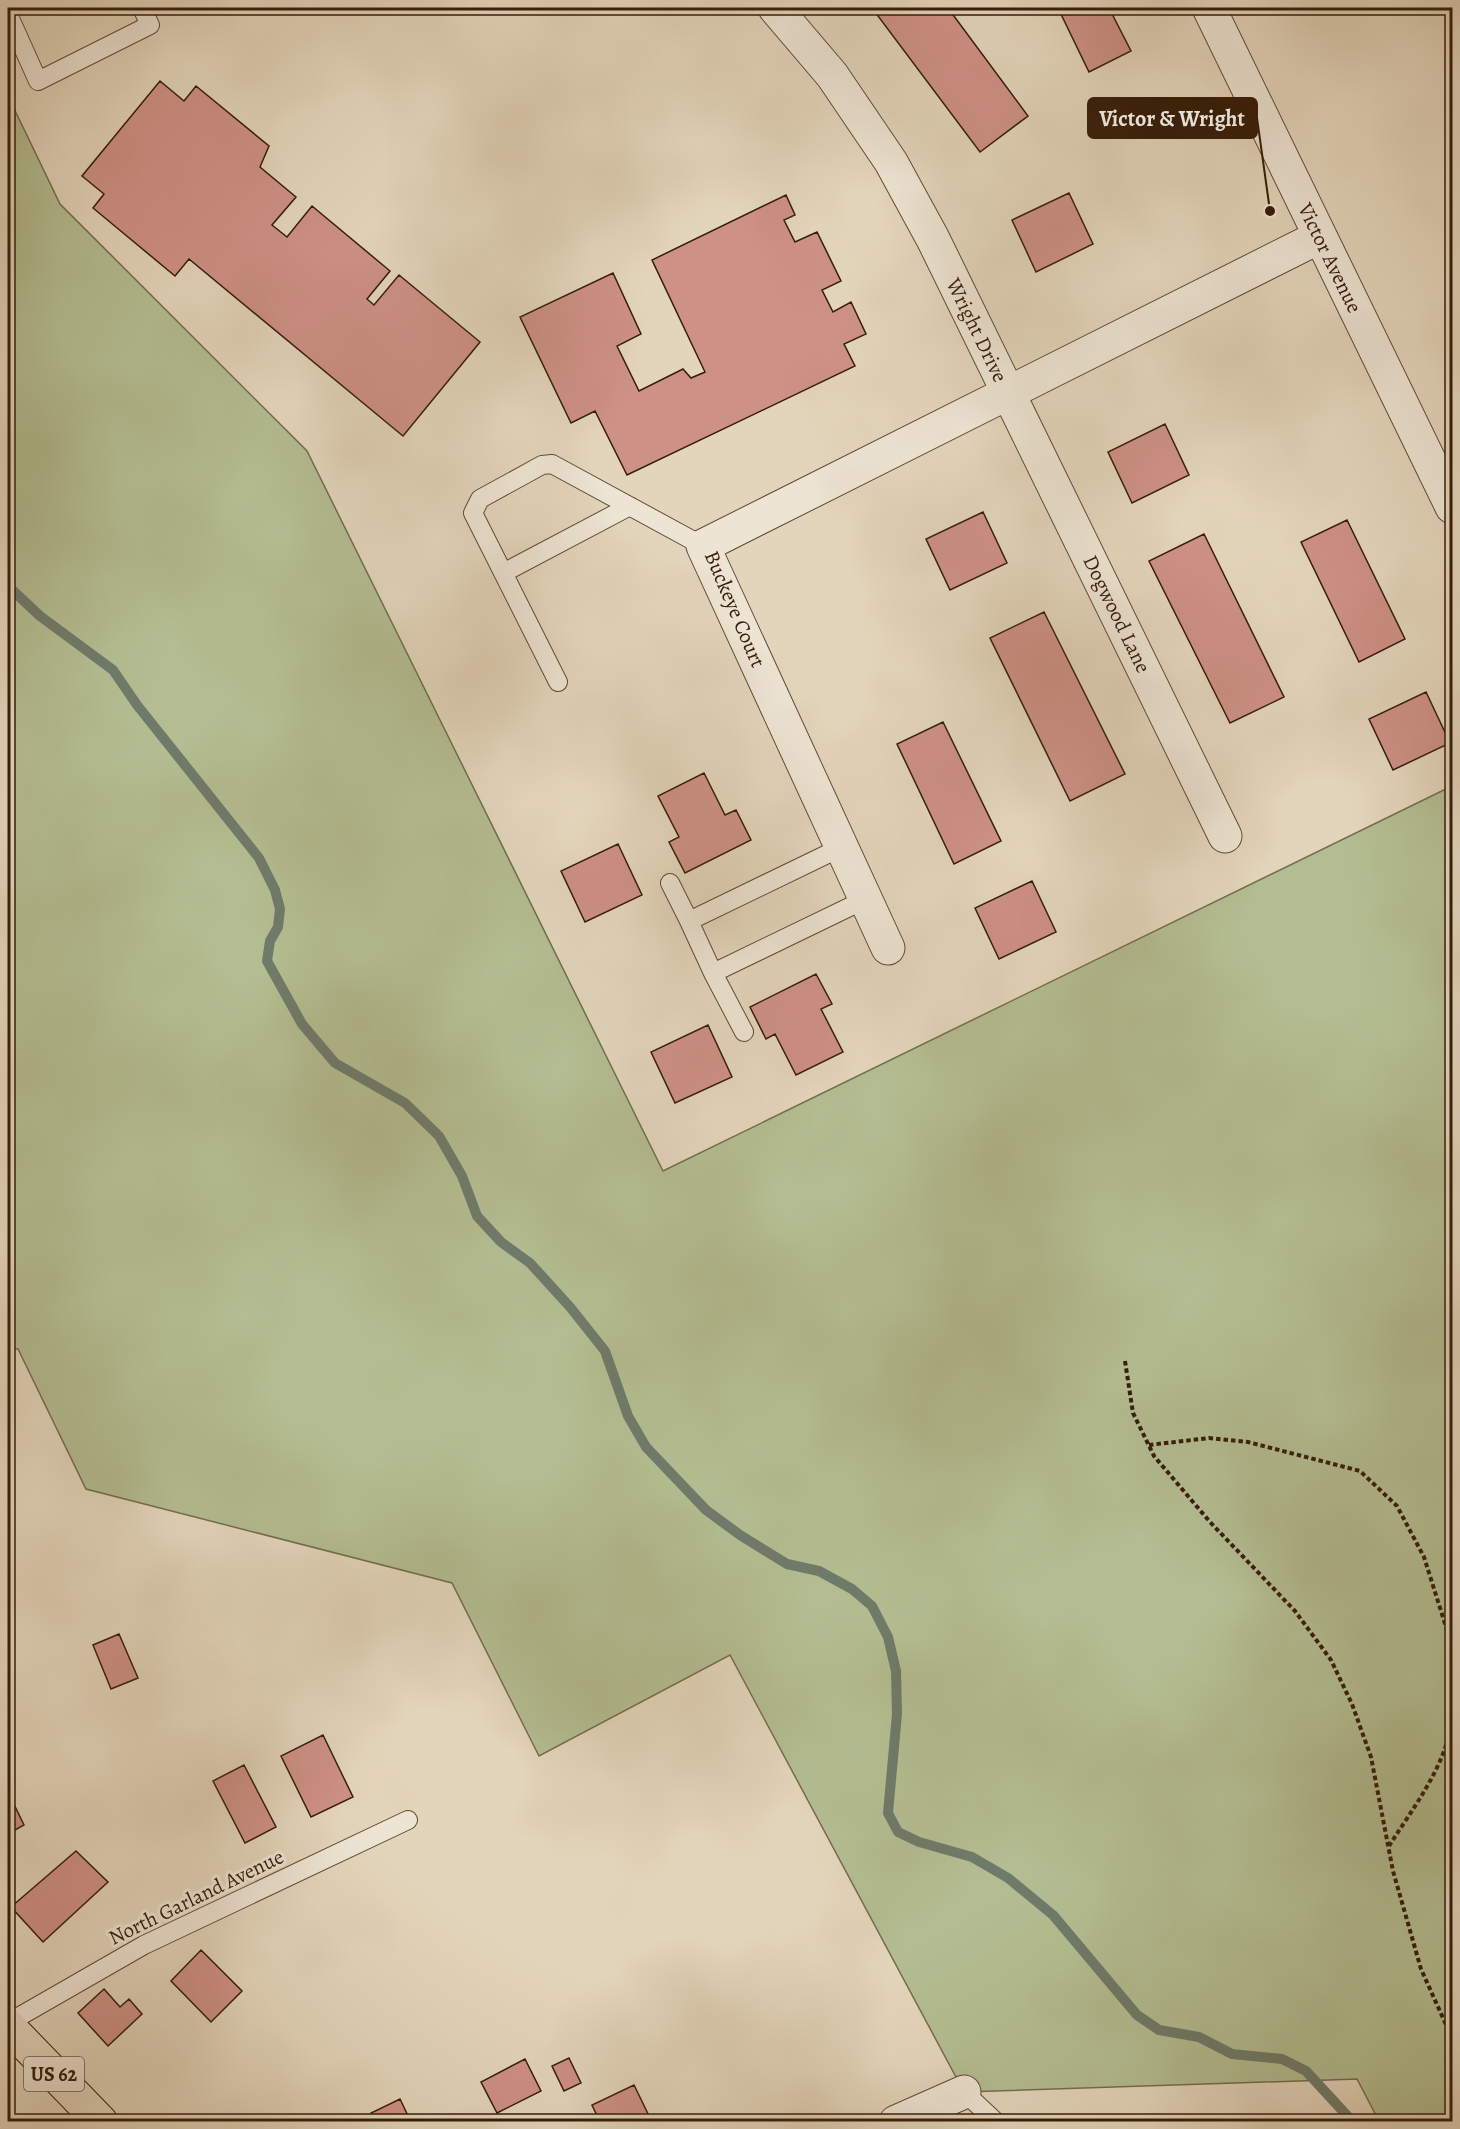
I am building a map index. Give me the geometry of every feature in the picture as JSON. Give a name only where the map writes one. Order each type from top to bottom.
[{"type":"main road","name":"US 62","points":[[8,2024],[101,2121]]},
{"type":"street","name":"Wright Drive","points":[[775,8],[832,75],[891,162],[933,239],[1008,393],[1319,237]]},
{"type":"street","name":"Victor Avenue","points":[[1209,8],[1452,507]]},
{"type":"street","name":"Buckeye Court","points":[[888,948],[703,546],[1008,393]]},
{"type":"street","name":"Dogwood Lane","points":[[1008,393],[1225,836]]},
{"type":"street","points":[[896,2121],[964,2092]]},
{"type":"lane","points":[[8,14],[38,81],[150,25],[142,8]]},
{"type":"lane","points":[[558,682],[473,513],[480,499],[542,465],[552,464],[703,546]]},
{"type":"lane","points":[[503,573],[630,506]]},
{"type":"lane","points":[[689,921],[842,847]]},
{"type":"lane","points":[[670,883],[744,1032]]},
{"type":"lane","points":[[713,973],[866,899]]},
{"type":"lane","name":"North Garland Avenue","points":[[8,2024],[144,1945],[408,1820]]},
{"type":"lane","points":[[964,2092],[996,2121]]},
{"type":"path","points":[[1125,1361],[1133,1413],[1154,1456],[1210,1522],[1295,1611],[1330,1660],[1352,1704],[1371,1757],[1388,1846],[1421,1969],[1452,2038]]},
{"type":"path","points":[[1149,1445],[1209,1438],[1248,1442],[1360,1471],[1397,1506],[1424,1557],[1452,1646]]},
{"type":"path","points":[[1388,1846],[1426,1788],[1450,1736],[1452,1720]]},
{"type":"green space","points":[[8,96],[60,204],[307,451],[663,1171],[1452,786],[1452,2121],[1379,2121],[1357,2079],[964,2092],[730,1655],[539,1756],[452,1583],[86,1489],[18,1349],[8,1349]]},
{"type":"building","points":[[872,8],[948,8],[1028,116],[980,152]]},
{"type":"building","points":[[1058,8],[1109,8],[1131,51],[1089,72]]},
{"type":"building","points":[[160,81],[184,101],[196,86],[269,146],[260,167],[296,197],[272,225],[287,237],[312,206],[390,271],[367,299],[374,305],[399,275],[480,342],[403,436],[189,259],[175,276],[93,208],[104,194],[82,176]]},
{"type":"building","points":[[1069,193],[1093,244],[1036,272],[1012,220]]},
{"type":"building","points":[[786,195],[795,215],[784,220],[795,242],[817,232],[841,281],[822,290],[833,312],[851,302],[866,334],[844,344],[855,366],[627,475],[595,411],[571,423],[520,317],[613,273],[641,334],[617,346],[639,391],[683,369],[691,378],[705,372],[652,260]]},
{"type":"building","points":[[1165,424],[1189,475],[1132,503],[1108,452]]},
{"type":"building","points":[[983,512],[1007,563],[950,590],[926,539]]},
{"type":"building","points":[[1347,520],[1405,639],[1359,662],[1301,542]]},
{"type":"building","points":[[1204,534],[1284,697],[1230,723],[1149,561]]},
{"type":"building","points":[[1044,612],[1125,774],[1070,801],[990,638]]},
{"type":"building","points":[[1426,692],[1450,743],[1393,770],[1369,719]]},
{"type":"building","points":[[943,722],[1001,841],[954,864],[897,744]]},
{"type":"building","points":[[704,773],[725,815],[736,810],[751,840],[685,873],[669,842],[679,837],[658,796]]},
{"type":"building","points":[[618,844],[642,895],[585,922],[561,871]]},
{"type":"building","points":[[1032,881],[1056,932],[999,959],[975,908]]},
{"type":"building","points":[[816,974],[832,1004],[821,1009],[843,1052],[796,1075],[775,1034],[766,1039],[750,1007]]},
{"type":"building","points":[[708,1025],[732,1077],[675,1103],[651,1052]]},
{"type":"building","points":[[119,1634],[138,1678],[111,1689],[93,1645]]},
{"type":"building","points":[[323,1735],[353,1797],[311,1817],[281,1756]]},
{"type":"building","points":[[244,1765],[276,1827],[245,1843],[213,1781]]},
{"type":"building","points":[[8,1792],[24,1825],[8,1834]]},
{"type":"building","points":[[76,1851],[108,1882],[43,1942],[11,1907]]},
{"type":"building","points":[[201,1950],[242,1991],[211,2022],[171,1981]]},
{"type":"building","points":[[104,1989],[120,2007],[129,1999],[142,2014],[108,2046],[78,2013]]},
{"type":"building","points":[[569,2058],[581,2083],[564,2091],[552,2066]]},
{"type":"building","points":[[525,2059],[541,2091],[497,2113],[481,2082]]},
{"type":"building","points":[[634,2085],[652,2122],[600,2122],[592,2105]]},
{"type":"building","points":[[400,2099],[410,2120],[375,2122],[371,2113]]},
{"type":"waterway","points":[[8,586],[40,616],[113,670],[137,705],[259,858],[275,890],[280,909],[278,927],[270,941],[267,961],[302,1024],[335,1063],[405,1103],[439,1136],[462,1176],[477,1216],[501,1242],[530,1263],[570,1307],[605,1351],[628,1416],[646,1447],[706,1510],[740,1535],[787,1564],[819,1571],[852,1589],[872,1606],[888,1637],[896,1671],[897,1714],[888,1813],[898,1832],[919,1842],[972,1857],[1008,1878],[1053,1915],[1137,2015],[1159,2030],[1199,2037],[1232,2054],[1282,2059],[1306,2071],[1353,2122]]},
{"type":"place","name":"Victor & Wright","points":[[1270,211]]}]
